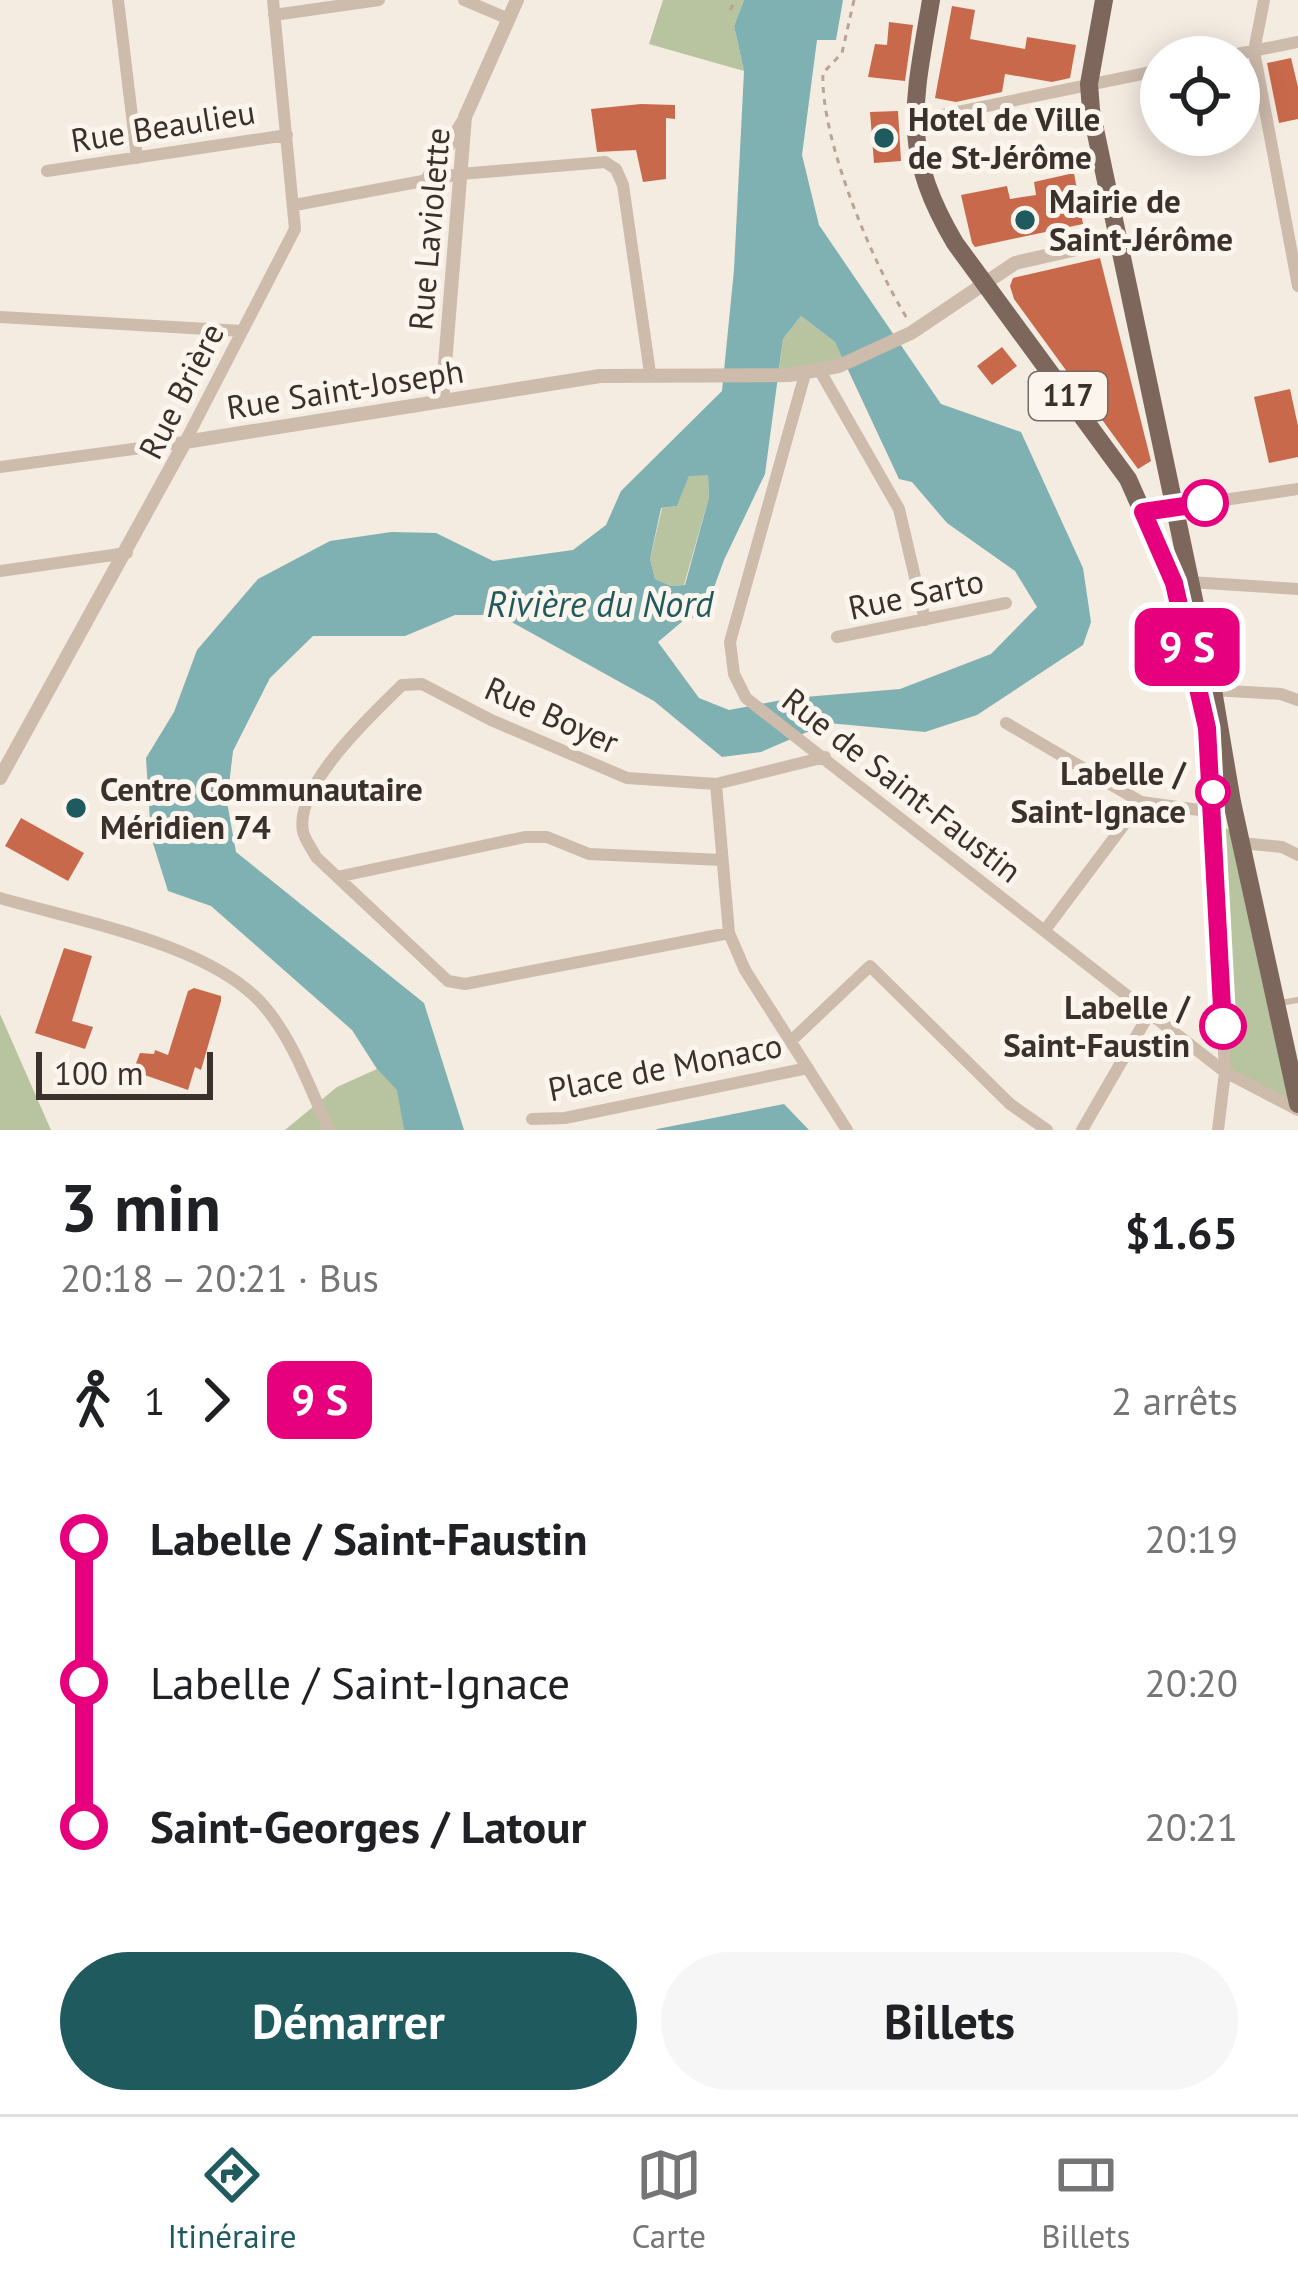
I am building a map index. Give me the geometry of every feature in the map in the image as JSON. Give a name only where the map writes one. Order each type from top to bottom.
[{"type":"main road","name":"117","points":[[932,0],[914,121],[919,166],[930,201],[1124,474],[1174,583],[1223,807],[1241,843],[1298,1107]]},
{"type":"main road","name":"117","points":[[1104,0],[1089,84],[1116,240],[1213,690],[1223,807]]},
{"type":"main road","points":[[1124,474],[1150,483],[1159,481],[1166,467]]},
{"type":"street","points":[[118,0],[137,158]]},
{"type":"street","name":"Rue Brière","points":[[0,778],[127,553],[295,229],[273,0]]},
{"type":"street","points":[[274,15],[379,0]]},
{"type":"street","points":[[464,0],[509,20]]},
{"type":"street","name":"Rue Laviolette","points":[[442,401],[465,117],[518,0]]},
{"type":"street","points":[[1257,36],[1264,0]]},
{"type":"street","points":[[1260,50],[1298,42]]},
{"type":"street","points":[[914,121],[1140,74]]},
{"type":"street","points":[[1260,83],[1298,286]]},
{"type":"street","points":[[427,180],[465,117]]},
{"type":"street","name":"Rue Beaulieu","points":[[47,171],[287,135]]},
{"type":"street","points":[[295,205],[460,174],[605,162],[616,169],[622,184],[650,373]]},
{"type":"street","points":[[925,620],[899,509],[804,373],[839,366],[910,333],[1015,263],[1116,240]]},
{"type":"street","points":[[0,317],[242,331]]},
{"type":"street","name":"Rue Saint-Joseph","points":[[0,467],[600,376],[804,373]]},
{"type":"street","name":"Rue de Saint-Faustin","points":[[804,373],[730,642],[734,674],[746,698],[1225,1072],[1298,1107]]},
{"type":"street","points":[[1143,512],[1298,489]]},
{"type":"street","points":[[0,571],[127,553]]},
{"type":"street","points":[[1190,582],[1298,589]]},
{"type":"street","name":"Rue Sarto","points":[[838,638],[1006,603]]},
{"type":"street","name":"Rue Boyer","points":[[337,877],[316,857],[302,830],[309,799],[344,744],[402,685],[422,684],[491,720],[627,778],[716,784],[825,757]]},
{"type":"street","points":[[1213,690],[1281,694],[1298,700]]},
{"type":"street","points":[[1006,723],[1141,802],[1223,807],[1225,1072],[1218,1130]]},
{"type":"street","points":[[716,784],[729,932],[745,970],[847,1130]]},
{"type":"street","points":[[1045,930],[1141,802]]},
{"type":"street","points":[[337,877],[525,837],[548,837],[590,854],[722,860]]},
{"type":"street","points":[[1241,843],[1282,847],[1298,855]]},
{"type":"street","points":[[337,877],[448,981],[465,984],[729,932]]},
{"type":"street","points":[[0,898],[200,959],[238,981],[266,1007],[290,1045],[329,1130]]},
{"type":"street","points":[[790,1041],[870,966],[1010,1104],[1047,1130]]},
{"type":"street","points":[[1082,1130],[1149,1014]]},
{"type":"street","name":"Place de Monaco","points":[[532,1120],[566,1118],[808,1068]]},
{"type":"lane","points":[[1276,1004],[1298,1000]]},
{"type":"path","points":[[730,10],[736,0]]},
{"type":"path","points":[[854,0],[842,53],[823,73],[822,98],[856,212],[902,312]]},
{"type":"green space","points":[[663,0],[744,0],[734,26],[744,71],[649,44]]},
{"type":"green space","points":[[801,316],[835,342],[843,358],[820,371],[779,371],[783,339]]},
{"type":"green space","points":[[708,474],[709,497],[684,585],[671,586],[655,579],[650,559],[662,508],[677,506],[689,475]]},
{"type":"green space","points":[[1226,828],[1232,832],[1298,1104],[1225,1072],[1221,832]]},
{"type":"green space","points":[[0,1014],[51,1130],[0,1130]]},
{"type":"green space","points":[[377,1069],[398,1090],[404,1130],[285,1130],[337,1087]]},
{"type":"water","name":"Rivière du Nord","points":[[744,0],[843,0],[836,40],[817,40],[802,155],[819,225],[941,404],[1021,432],[1083,568],[1091,622],[1083,645],[977,715],[925,732],[828,723],[761,752],[722,757],[654,701],[499,615],[455,615],[405,636],[313,636],[270,678],[233,751],[227,802],[236,852],[424,1003],[464,1130],[404,1130],[397,1090],[352,1030],[211,906],[168,891],[151,837],[146,758],[174,712],[197,650],[258,579],[330,541],[391,532],[436,533],[493,561],[573,550],[606,525],[621,491],[722,391],[734,270],[744,71],[734,26]],"holes":[[[801,316],[835,342],[899,479],[912,482],[947,523],[1015,571],[1037,607],[991,654],[900,689],[793,698],[729,710],[699,698],[658,642],[684,620],[704,615],[765,474],[783,339]],[[708,475],[709,497],[685,585],[671,586],[655,579],[650,559],[661,508],[677,506],[689,476]]]},
{"type":"water","points":[[784,1104],[809,1130],[656,1130],[657,1129]]},
{"type":"building","points":[[952,6],[975,10],[970,39],[1025,49],[1027,37],[1076,45],[1070,78],[1052,82],[1005,74],[1002,92],[956,102],[935,98]]},
{"type":"building","points":[[889,22],[913,25],[905,81],[868,77],[875,44],[887,45]]},
{"type":"building","points":[[1291,58],[1298,87],[1298,119],[1279,123],[1267,63]]},
{"type":"building","points":[[675,105],[675,119],[666,118],[666,179],[643,182],[636,150],[597,152],[591,109]]},
{"type":"building","points":[[898,111],[901,161],[874,163],[870,112]]},
{"type":"building","points":[[1074,173],[1083,224],[975,247],[972,243],[961,195],[1007,186],[1010,199],[1036,195],[1034,182]]},
{"type":"building","points":[[1100,258],[1151,461],[1138,469],[1014,299],[1010,286],[1013,278]]},
{"type":"building","points":[[1002,347],[1017,366],[992,385],[977,366]]},
{"type":"building","points":[[1290,389],[1298,426],[1298,457],[1269,463],[1254,397]]},
{"type":"building","points":[[21,818],[84,853],[68,881],[5,846]]},
{"type":"building","points":[[64,948],[92,956],[72,1021],[93,1027],[85,1049],[35,1033]]},
{"type":"building","points":[[194,988],[221,996],[221,1001],[201,1070],[195,1067],[188,1090],[133,1071],[140,1053],[154,1054],[155,1050],[168,1055],[188,991]]},
{"type":"bus line","points":[[1205,503],[1143,512],[1174,583],[1207,728],[1223,1026]]},
{"type":"place","name":"Hotel de Ville de St-Jérôme","points":[[884,138]]},
{"type":"place","name":"Mairie de Saint-Jérôme","points":[[1025,220]]},
{"type":"place","name":"Labelle / Saint-Ignace","points":[[1213,792]]},
{"type":"place","name":"Centre Communautaire Méridien 74","points":[[76,808]]},
{"type":"place","name":"Labelle / Saint-Faustin","points":[[1223,1026]]}]
